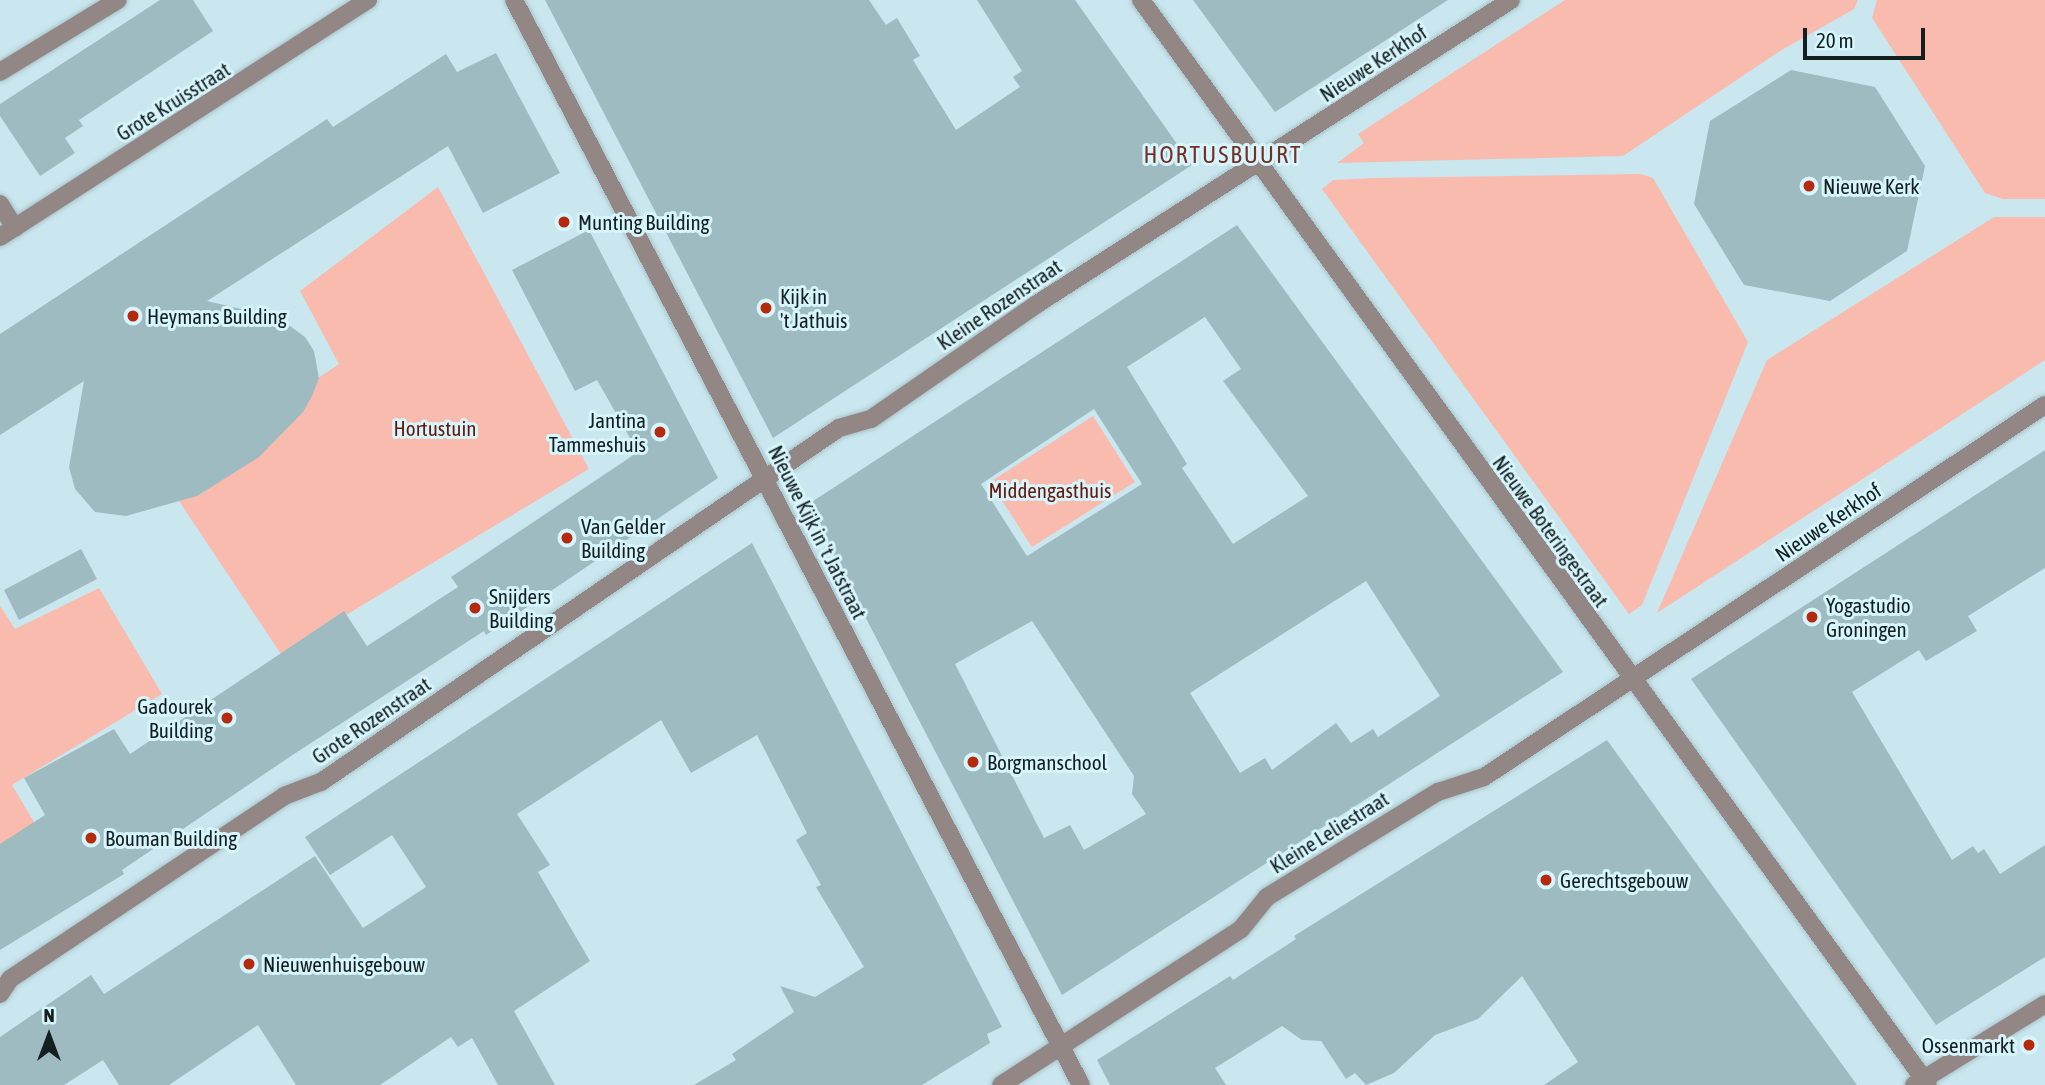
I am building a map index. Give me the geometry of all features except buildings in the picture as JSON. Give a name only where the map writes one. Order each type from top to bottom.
[{"type":"street","points":[[0,72],[118,0]]},
{"type":"street","name":"Grote Kruisstraat","points":[[8,232],[368,0]]},
{"type":"street","name":"Nieuwe Kijk in 't Jatstraat","points":[[514,0],[767,480],[1080,1085]]},
{"type":"street","name":"Nieuwe Boteringestraat","points":[[1141,0],[1598,635],[1635,676],[1922,1083]]},
{"type":"street","name":"Nieuwe Kerkhof","points":[[1258,165],[1511,0]]},
{"type":"street","name":"Kleine Rozenstraat","points":[[767,480],[839,428],[871,419],[1037,304],[1258,165]]},
{"type":"street","points":[[0,204],[8,232]]},
{"type":"street","name":"Nieuwe Kerkhof","points":[[1635,676],[2045,405]]},
{"type":"street","name":"Grote Rozenstraat","points":[[0,994],[22,971],[284,796],[321,782],[767,480]]},
{"type":"street","name":"Kleine Leliestraat","points":[[1001,1085],[1241,929],[1267,897],[1438,792],[1484,777],[1635,676]]},
{"type":"street","points":[[1922,1083],[2045,1004]]},
{"type":"green space","points":[[1565,0],[1858,0],[1854,9],[1780,51],[1623,156],[1337,163],[1364,143],[1358,134]]},
{"type":"green space","points":[[1877,0],[2045,0],[2045,199],[2003,199],[1985,193],[1872,18]]},
{"type":"green space","points":[[1641,174],[1653,178],[1748,342],[1642,605],[1629,614],[1322,189],[1333,180],[1373,178]]},
{"type":"green space","name":"Hortustuin","points":[[438,187],[589,469],[281,654],[165,480],[339,364],[300,291]]},
{"type":"green space","points":[[1994,217],[2045,217],[2045,360],[1657,613],[1767,360]]},
{"type":"green space","name":"Middengasthuis","points":[[1093,416],[1135,482],[1032,547],[990,482]]},
{"type":"green space","points":[[99,588],[162,694],[12,785],[37,827],[0,849],[0,606],[15,629]]},
{"type":"place","name":"Nieuwe Kerk","points":[[1809,186]]},
{"type":"place","name":"Munting Building","points":[[564,222]]},
{"type":"place","name":"Kijk in 't Jathuis","points":[[766,308]]},
{"type":"place","name":"Heymans Building","points":[[133,316]]},
{"type":"place","name":"Jantina Tammeshuis","points":[[660,432]]},
{"type":"place","name":"Van Gelder Building","points":[[567,538]]},
{"type":"place","name":"Snijders Building","points":[[475,608]]},
{"type":"place","name":"Yogastudio Groningen","points":[[1812,617]]},
{"type":"place","name":"Gadourek Building","points":[[227,718]]},
{"type":"place","name":"Borgmanschool","points":[[973,762]]},
{"type":"place","name":"Bouman Building","points":[[91,838]]},
{"type":"place","name":"Gerechtsgebouw","points":[[1546,880]]},
{"type":"place","name":"Nieuwenhuisgebouw","points":[[249,964]]},
{"type":"place","name":"Ossenmarkt","points":[[2029,1045]]},
{"type":"district","name":"HORTUSBUURT","points":[[1223,155]]}]
